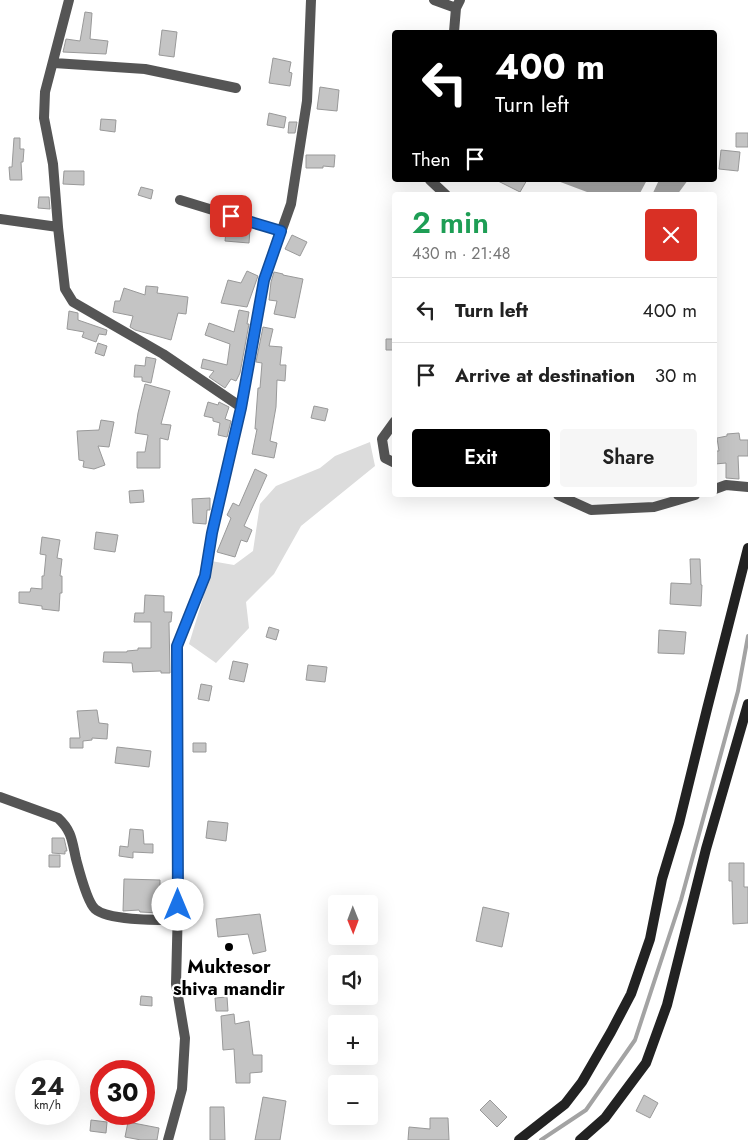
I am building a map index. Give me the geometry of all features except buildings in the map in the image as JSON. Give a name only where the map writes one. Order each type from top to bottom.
[{"type":"main road","points":[[519,1140],[565,1104],[582,1082],[611,1032],[630,994],[650,939],[662,879],[680,823],[706,708],[748,548]]},
{"type":"main road","points":[[580,1140],[605,1118],[646,1063],[667,1005],[706,849],[748,704]]},
{"type":"street","points":[[69,0],[45,92],[44,118],[53,164],[65,289],[73,302],[163,354],[241,408]]},
{"type":"street","points":[[168,1140],[182,1089],[185,1038],[176,984],[178,920],[177,646],[205,576],[212,533],[241,408],[264,280],[291,204],[308,100],[311,0]]},
{"type":"street","points":[[434,0],[458,4],[454,30]]},
{"type":"street","points":[[54,63],[145,69],[236,88]]},
{"type":"street","points":[[432,182],[443,192]]},
{"type":"street","points":[[180,200],[281,231]]},
{"type":"street","points":[[0,219],[58,227]]},
{"type":"street","points":[[392,425],[382,439],[385,458],[392,462]]},
{"type":"street","points":[[717,488],[726,485],[748,487]]},
{"type":"street","points":[[563,497],[592,510],[654,508],[689,497]]},
{"type":"street","points":[[0,797],[58,818],[65,824],[70,833],[76,861],[89,899],[94,908],[102,913],[122,917],[178,920]]},
{"type":"shaded area","points":[[560,182],[646,182],[641,192],[587,192]]},
{"type":"shaded area","points":[[658,182],[687,182],[679,192],[653,192]]},
{"type":"shaded area","points":[[370,442],[375,466],[301,526],[274,574],[246,602],[249,628],[216,663],[189,644],[203,598],[211,561],[234,565],[253,551],[260,504],[276,486],[320,468],[335,456]]},
{"type":"waterway","points":[[541,1140],[586,1110],[635,1040],[681,900],[738,691],[748,636]]},
{"type":"place","name":"Muktesor shiva mandir","points":[[229,947]]},
{"type":"route","points":[[178,905],[177,646],[205,576],[212,533],[241,408],[264,280],[281,231],[231,216]]}]
